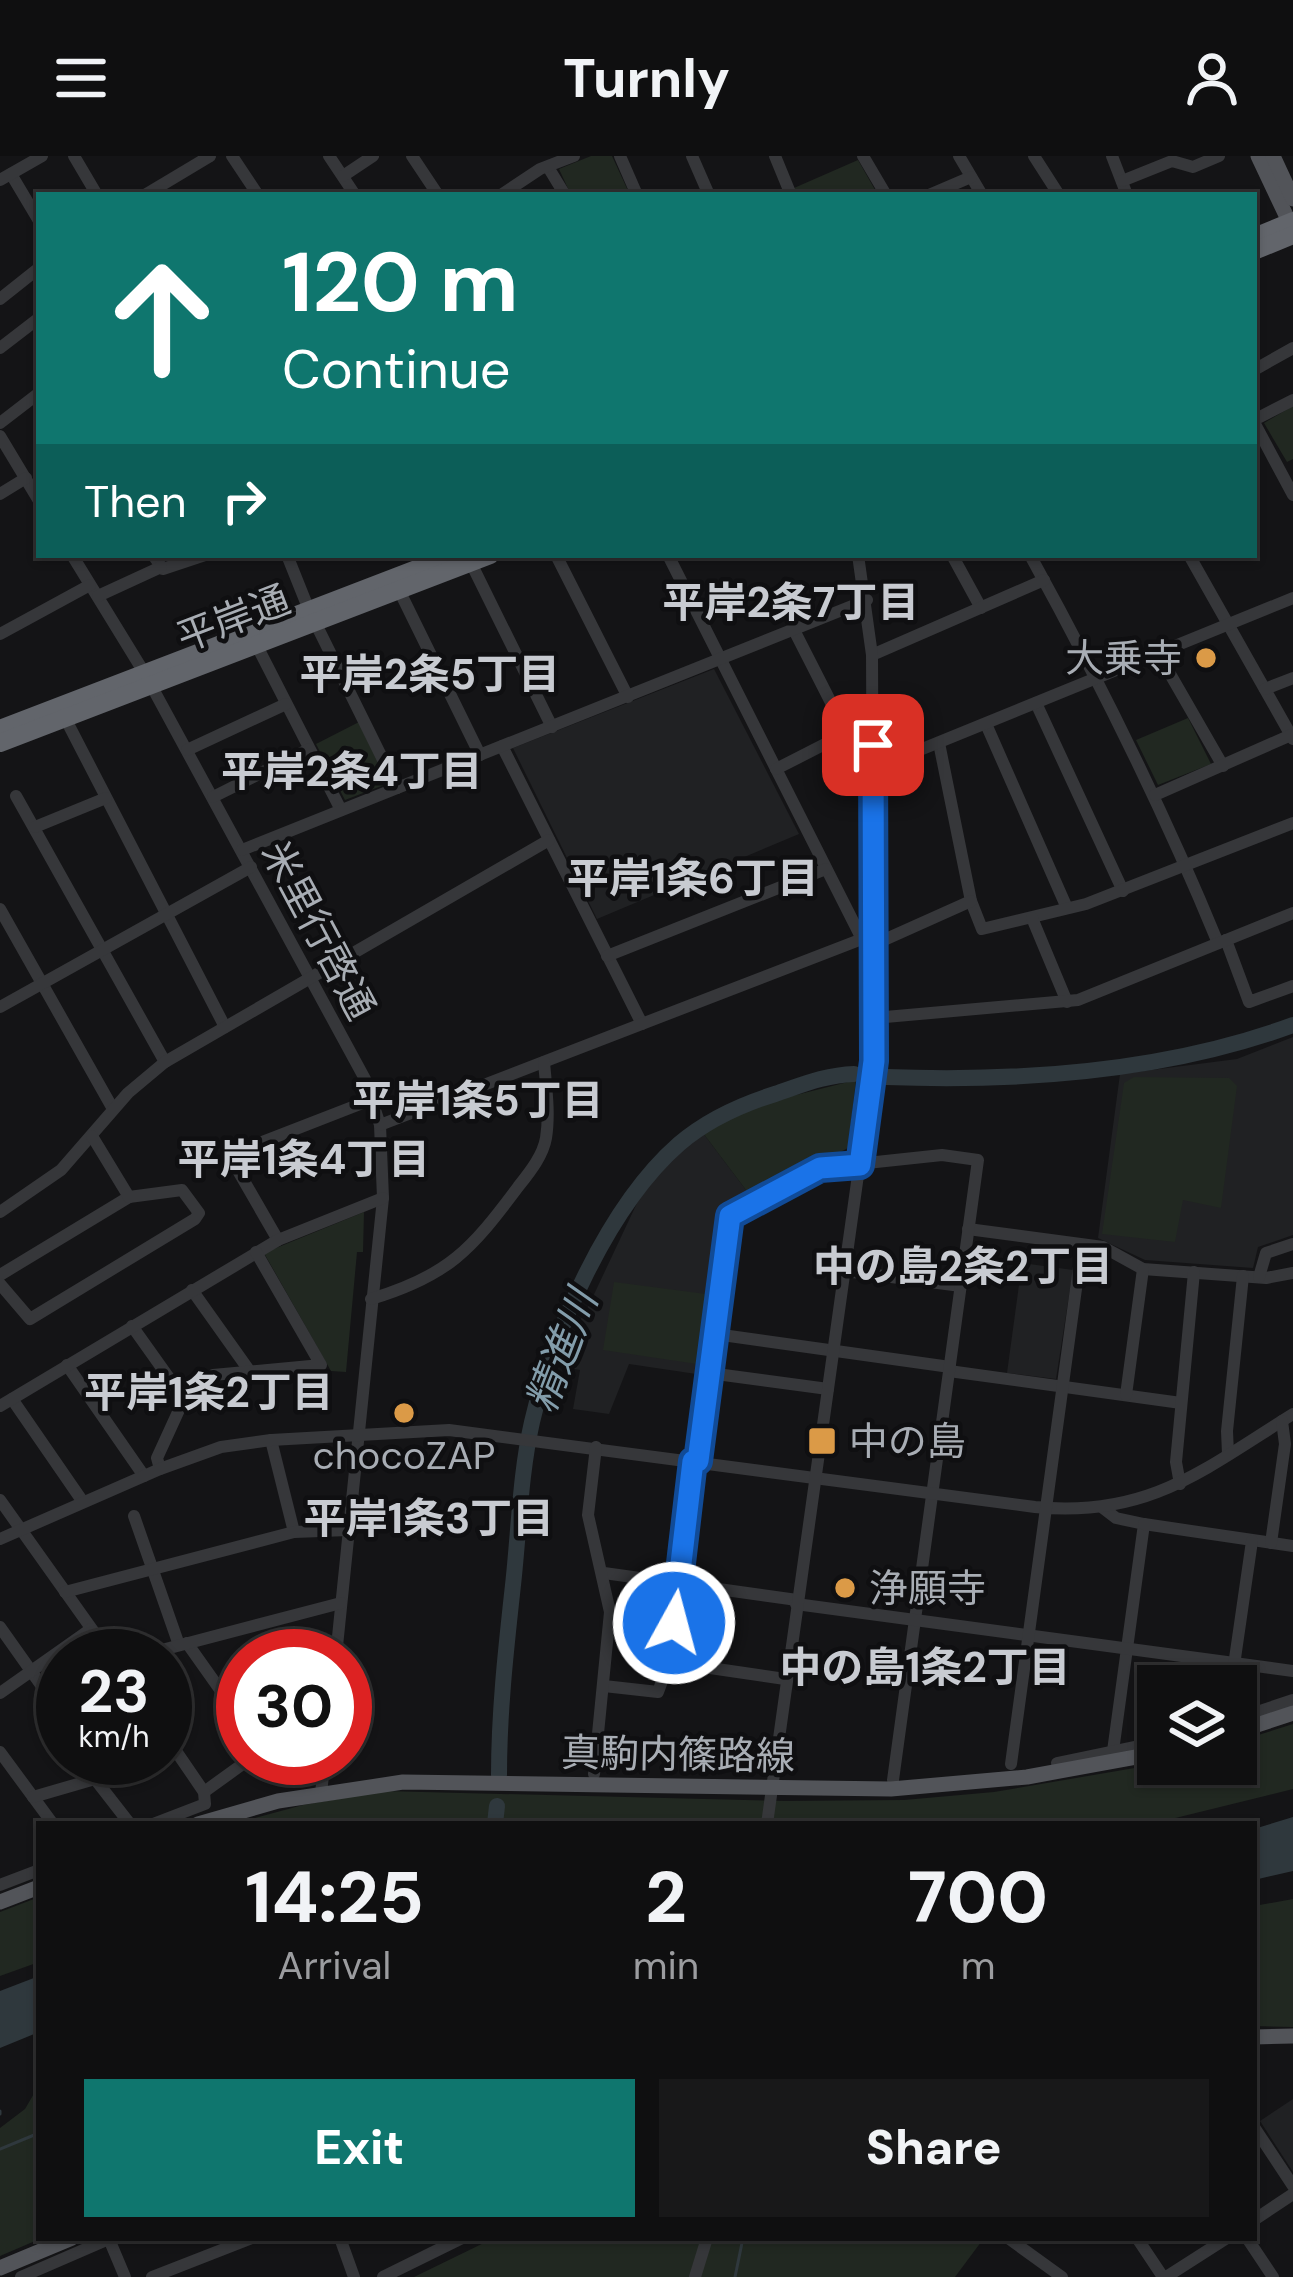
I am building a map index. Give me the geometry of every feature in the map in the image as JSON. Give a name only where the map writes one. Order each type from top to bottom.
[{"type":"highway","points":[[1257,236],[1292,227]]},
{"type":"highway","points":[[1257,249],[1292,227]]},
{"type":"highway","name":"平岸通","points":[[0,729],[62,712],[471,558]]},
{"type":"highway","name":"平岸通","points":[[0,743],[62,712]]},
{"type":"main road","points":[[1258,156],[1292,227]]},
{"type":"main road","points":[[1274,156],[1293,200]]},
{"type":"main road","points":[[1257,1725],[1293,1714]]},
{"type":"main road","name":"真駒内篠路線","points":[[208,1821],[321,1793],[403,1782],[770,1795],[955,1785],[1137,1757]]},
{"type":"main road","points":[[0,1902],[36,1888]]},
{"type":"main road","points":[[1257,2037],[1293,2036]]},
{"type":"main road","points":[[0,2269],[65,2241]]},
{"type":"street","points":[[36,217],[6,177],[42,156]]},
{"type":"street","points":[[74,156],[95,192]]},
{"type":"street","points":[[168,189],[210,156]]},
{"type":"street","points":[[232,156],[256,192]]},
{"type":"street","points":[[329,156],[354,192]]},
{"type":"street","points":[[343,176],[373,156]]},
{"type":"street","points":[[412,156],[436,192]]},
{"type":"street","points":[[505,192],[541,164],[574,156]]},
{"type":"street","points":[[620,156],[636,192]]},
{"type":"street","points":[[775,156],[790,192]]},
{"type":"street","points":[[863,156],[884,192]]},
{"type":"street","points":[[959,156],[980,192]]},
{"type":"street","points":[[1112,156],[1125,188],[1172,161],[1193,166],[1213,157]]},
{"type":"street","points":[[1035,157],[1057,192]]},
{"type":"street","points":[[698,158],[708,192]]},
{"type":"street","points":[[541,164],[563,192]]},
{"type":"street","points":[[936,192],[971,177]]},
{"type":"street","points":[[1,296],[36,270]]},
{"type":"street","points":[[0,348],[36,320]]},
{"type":"street","points":[[1257,368],[1293,348]]},
{"type":"street","points":[[0,423],[36,394]]},
{"type":"street","points":[[1257,419],[1293,400]]},
{"type":"street","points":[[1257,426],[1287,471],[1293,495]]},
{"type":"street","points":[[0,436],[31,478],[0,494]]},
{"type":"street","name":"米里行啓通","points":[[74,558],[214,797],[373,1099],[380,1125],[383,1198],[339,1629]]},
{"type":"street","points":[[3,628],[157,561],[163,569],[196,558]]},
{"type":"street","points":[[288,558],[397,788]]},
{"type":"street","points":[[471,558],[552,727]]},
{"type":"street","points":[[558,558],[628,697]]},
{"type":"street","points":[[670,558],[826,869],[869,941]]},
{"type":"street","points":[[766,1821],[874,1061],[869,941],[872,656],[859,558]]},
{"type":"street","points":[[954,558],[981,608]]},
{"type":"street","points":[[1032,558],[1098,677],[1249,1002],[1293,986]]},
{"type":"street","points":[[1155,796],[1292,737],[1191,558]]},
{"type":"street","points":[[872,656],[1044,580]]},
{"type":"street","points":[[396,584],[480,755]]},
{"type":"street","points":[[873,769],[1293,598]]},
{"type":"street","points":[[242,850],[867,600]]},
{"type":"street","points":[[794,630],[846,733]]},
{"type":"street","points":[[253,639],[341,810]]},
{"type":"street","points":[[1158,652],[1222,766]]},
{"type":"street","points":[[1265,689],[1293,678]]},
{"type":"street","points":[[187,750],[286,704]]},
{"type":"street","points":[[1036,704],[1123,891]]},
{"type":"street","points":[[62,712],[225,1027]]},
{"type":"street","points":[[776,769],[872,721]]},
{"type":"street","points":[[986,724],[1067,908]]},
{"type":"street","points":[[939,743],[971,901],[982,929],[1123,891],[1293,823]]},
{"type":"street","points":[[502,746],[642,1024]]},
{"type":"street","points":[[214,797],[309,749]]},
{"type":"street","points":[[16,796],[165,1062]]},
{"type":"street","points":[[34,826],[106,798]]},
{"type":"street","points":[[0,1212],[61,1170],[113,1109],[165,1062],[549,840]]},
{"type":"street","points":[[0,1007],[250,867]]},
{"type":"street","points":[[607,956],[826,869]]},
{"type":"street","points":[[380,1125],[971,901]]},
{"type":"street","points":[[0,909],[113,1109]]},
{"type":"street","points":[[874,1018],[1067,1002],[1293,913]]},
{"type":"street","points":[[1032,918],[1067,1002]]},
{"type":"street","points":[[371,1299],[414,1286],[453,1262],[482,1234],[534,1165],[546,1141],[544,1062]]},
{"type":"street","points":[[278,1240],[229,1155],[373,1099]]},
{"type":"street","points":[[92,1136],[128,1197]]},
{"type":"street","points":[[604,1686],[658,1692],[669,1662],[730,1216],[820,1168],[942,1155],[978,1160],[893,1780]]},
{"type":"street","points":[[0,1275],[128,1197],[182,1190],[199,1213],[30,1319],[0,1284]]},
{"type":"street","points":[[83,1502],[6,1402],[278,1240],[383,1198]]},
{"type":"street","points":[[968,1229],[1102,1247],[1143,1269],[1258,1277],[1293,1273]]},
{"type":"street","points":[[1258,1277],[1266,1253],[1293,1244]]},
{"type":"street","points":[[1011,1764],[1082,1245]]},
{"type":"street","points":[[160,1469],[157,1458],[184,1399],[213,1375],[321,1365],[256,1252]]},
{"type":"street","points":[[1126,1396],[1143,1269]]},
{"type":"street","points":[[845,1271],[961,1286]]},
{"type":"street","points":[[1180,1484],[1176,1462],[1194,1272]]},
{"type":"street","points":[[1228,1454],[1243,1276]]},
{"type":"street","points":[[192,1290],[251,1373]]},
{"type":"street","points":[[132,1326],[184,1399]]},
{"type":"street","points":[[715,1334],[1181,1403]]},
{"type":"street","points":[[67,1366],[144,1475]]},
{"type":"street","points":[[709,1373],[828,1389]]},
{"type":"street","points":[[0,1539],[220,1447],[271,1440],[463,1430],[1046,1508],[1103,1508],[1154,1496],[1180,1484],[1288,1418]]},
{"type":"street","points":[[1271,1543],[1288,1418]]},
{"type":"street","points":[[271,1440],[294,1532]]},
{"type":"street","points":[[594,1774],[610,1612],[588,1515],[596,1447]]},
{"type":"street","points":[[1113,1751],[1149,1525],[1157,1505],[1154,1496]]},
{"type":"street","points":[[0,1499],[92,1629]]},
{"type":"street","points":[[1103,1508],[1116,1518],[1149,1525],[1293,1546]]},
{"type":"street","points":[[134,1516],[177,1629]]},
{"type":"street","points":[[65,1592],[294,1532],[348,1530]]},
{"type":"street","points":[[1234,1665],[1252,1540]]},
{"type":"street","points":[[604,1574],[1293,1671]]},
{"type":"street","points":[[192,1642],[341,1603]]},
{"type":"street","points":[[0,1627],[36,1678]]},
{"type":"street","points":[[192,1656],[216,1687]]},
{"type":"street","points":[[669,1662],[785,1679]]},
{"type":"street","points":[[0,1693],[36,1668]]},
{"type":"street","points":[[1257,1712],[1293,1700]]},
{"type":"street","points":[[1057,1763],[1137,1746]]},
{"type":"street","points":[[0,1752],[51,1821]]},
{"type":"street","points":[[161,1821],[206,1804],[192,1774]]},
{"type":"street","points":[[204,1792],[216,1783]]},
{"type":"street","points":[[33,1797],[74,1785]]},
{"type":"street","points":[[100,1785],[128,1821]]},
{"type":"street","points":[[321,1793],[322,1785]]},
{"type":"street","points":[[0,1885],[36,1871]]},
{"type":"street","points":[[1257,2132],[1293,2190],[1257,2218]]},
{"type":"street","points":[[21,2277],[103,2241]]},
{"type":"street","points":[[111,2241],[125,2277]]},
{"type":"street","points":[[341,2241],[355,2277]]},
{"type":"street","points":[[695,2277],[705,2241]]},
{"type":"street","points":[[1013,2241],[1062,2277]]},
{"type":"street","points":[[1139,2241],[1165,2277],[1222,2241]]},
{"type":"street","points":[[1249,2241],[1273,2277]]},
{"type":"street","points":[[383,2277],[442,2242]]},
{"type":"street","points":[[152,2277],[225,2243]]},
{"type":"shaded area","points":[[591,156],[612,156],[629,192],[570,192],[559,169]]},
{"type":"shaded area","points":[[858,160],[876,192],[796,192],[794,188]]},
{"type":"shaded area","points":[[1293,406],[1293,459],[1287,462],[1264,423]]},
{"type":"shaded area","points":[[714,669],[799,834],[597,919],[513,748]]},
{"type":"shaded area","points":[[1188,718],[1211,764],[1158,785],[1136,740]]},
{"type":"shaded area","points":[[359,722],[388,779],[384,785],[345,800],[316,744]]},
{"type":"shaded area","points":[[1293,1037],[1293,1235],[1258,1247],[1253,1268],[1145,1260],[1098,1238],[1120,1074],[1237,1059]]},
{"type":"shaded area","points":[[1134,1077],[1229,1078],[1237,1086],[1221,1208],[1183,1200],[1175,1242],[1102,1234],[1124,1083]]},
{"type":"shaded area","points":[[856,1080],[848,1148],[752,1198],[703,1133],[744,1108]]},
{"type":"shaded area","points":[[703,1133],[752,1198],[727,1212],[703,1375],[629,1364],[609,1414],[573,1409],[580,1370],[554,1366],[638,1201],[669,1160]]},
{"type":"shaded area","points":[[364,1212],[346,1372],[331,1371],[264,1253]]},
{"type":"shaded area","points":[[1022,1263],[1073,1270],[1056,1379],[1007,1373]]},
{"type":"shaded area","points":[[614,1282],[706,1294],[697,1364],[603,1350]]},
{"type":"shaded area","points":[[1293,1724],[1293,1789],[1163,1821],[244,1821],[384,1791],[786,1801],[904,1800],[994,1792],[1137,1768],[1137,1785],[1257,1785],[1257,1735]]},
{"type":"shaded area","points":[[1293,1817],[1293,1871],[1257,1879],[1257,1828]]},
{"type":"shaded area","points":[[36,1898],[36,1963],[0,1976],[0,1912]]},
{"type":"shaded area","points":[[1293,1899],[1293,2027],[1257,2026],[1257,1905]]},
{"type":"shaded area","points":[[36,1977],[36,2033],[0,2048],[0,1991]]},
{"type":"shaded area","points":[[36,2090],[36,2241],[0,2256],[0,2128],[25,2109]]},
{"type":"shaded area","points":[[1293,2099],[1293,2172],[1260,2121]]},
{"type":"shaded area","points":[[488,2241],[982,2241],[955,2277],[414,2277]]},
{"type":"waterway","name":"精進川","points":[[886,1077],[989,1078],[1092,1070],[1194,1054],[1293,1025]]},
{"type":"waterway","name":"精進川","points":[[499,1775],[503,1680],[528,1442],[554,1349],[587,1272],[629,1201],[690,1135],[749,1103],[814,1081],[854,1074]]},
{"type":"waterway","name":"精進川","points":[[495,1821],[497,1806]]},
{"type":"waterway","points":[[0,2149],[36,2134]]},
{"type":"waterway","points":[[735,2277],[742,2241]]},
{"type":"place","name":"大乗寺","points":[[1206,658]]},
{"type":"place","name":"chocoZAP","points":[[404,1413]]},
{"type":"place","name":"中の島","points":[[822,1441]]},
{"type":"place","name":"浄願寺","points":[[845,1588]]},
{"type":"district","name":"平岸2条7丁目","points":[[791,602]]},
{"type":"district","name":"平岸2条5丁目","points":[[430,674]]},
{"type":"district","name":"平岸2条4丁目","points":[[352,771]]},
{"type":"district","name":"平岸1条6丁目","points":[[693,878]]},
{"type":"district","name":"平岸1条5丁目","points":[[478,1100]]},
{"type":"district","name":"平岸1条4丁目","points":[[304,1159]]},
{"type":"district","name":"中の島2条2丁目","points":[[963,1266]]},
{"type":"district","name":"平岸1条2丁目","points":[[209,1392]]},
{"type":"district","name":"平岸1条3丁目","points":[[429,1518]]},
{"type":"district","name":"中の島1条2丁目","points":[[925,1667]]},
{"type":"route","points":[[674,1623],[730,1216],[820,1168],[860,1165],[874,1061],[873,745]]}]
